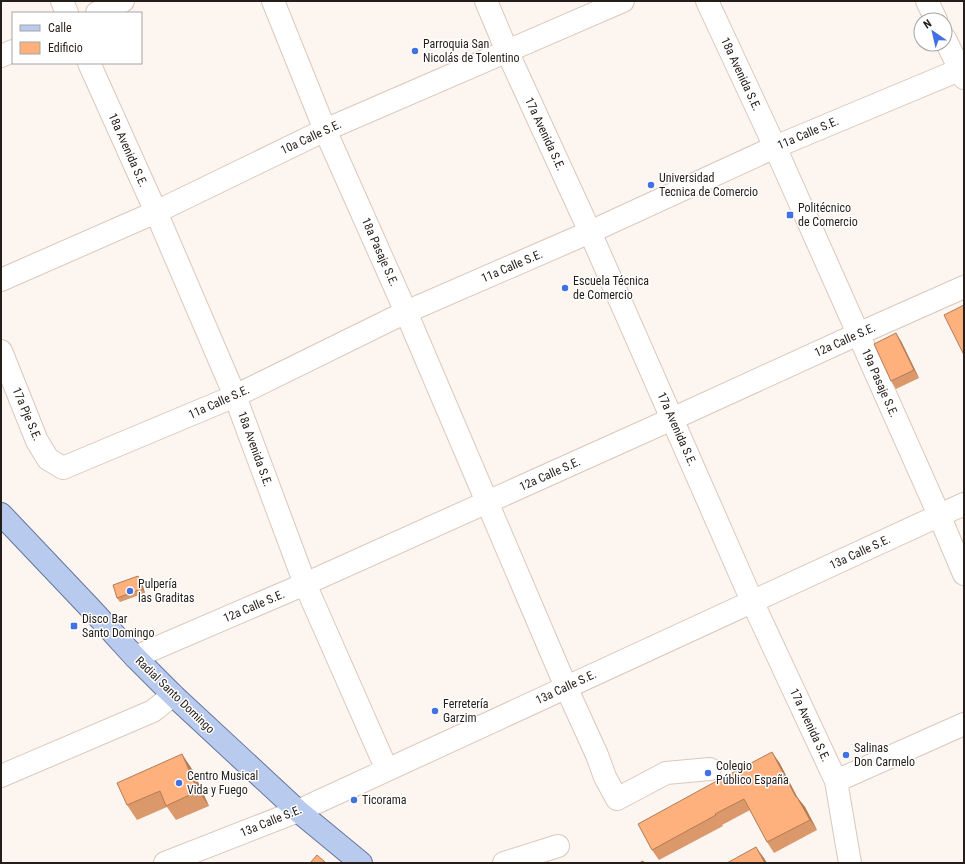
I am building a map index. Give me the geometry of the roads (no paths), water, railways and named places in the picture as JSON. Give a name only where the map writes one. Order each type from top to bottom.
[{"type":"main road","name":"Radial Santo Domingo","points":[[1,514],[172,695],[298,811],[361,863]]},
{"type":"street","points":[[62,1],[67,12]]},
{"type":"street","points":[[99,12],[123,1]]},
{"type":"street","name":"18a Pasaje S.E.","points":[[273,1],[325,130],[406,312],[487,502]]},
{"type":"street","name":"17a Avenida S.E.","points":[[486,1],[507,51],[590,232],[752,601],[836,781],[850,863]]},
{"type":"street","name":"10a Calle S.E.","points":[[1,280],[156,212],[325,130],[623,1]]},
{"type":"street","name":"18a Avenida S.E.","points":[[707,1],[775,147]]},
{"type":"street","points":[[927,1],[932,12]]},
{"type":"street","points":[[1,56],[12,51]]},
{"type":"street","points":[[952,52],[963,72]]},
{"type":"street","name":"18a Avenida S.E.","points":[[89,64],[156,212],[235,396],[305,584],[387,770]]},
{"type":"street","name":"11a Calle S.E.","points":[[63,468],[235,396],[406,312],[590,232],[775,147],[963,72]]},
{"type":"street","name":"19a Pasaje S.E.","points":[[775,147],[964,574]]},
{"type":"street","name":"12a Calle S.E.","points":[[135,657],[305,584],[964,287]]},
{"type":"street","name":"17a Pje S.E.","points":[[1,351],[37,441],[48,459],[63,468]]},
{"type":"street","points":[[487,502],[566,687],[597,755],[605,777],[617,799],[666,774],[710,769]]},
{"type":"street","name":"13a Calle S.E.","points":[[165,863],[298,811],[964,504]]},
{"type":"street","points":[[5,768],[153,711],[172,695]]},
{"type":"street","points":[[836,781],[964,724]]},
{"type":"street","points":[[504,863],[558,846]]},
{"type":"place","name":"Parroquia San Nicolás de Tolentino","points":[[415,51]]},
{"type":"place","name":"Universidad Tecnica de Comercio","points":[[651,185]]},
{"type":"place","name":"Politécnico de Comercio","points":[[790,215]]},
{"type":"place","name":"Escuela Técnica de Comercio","points":[[565,288]]},
{"type":"place","name":"Pulpería las Graditas","points":[[130,591]]},
{"type":"place","name":"Disco Bar Santo Domingo","points":[[74,626]]},
{"type":"place","name":"Ferretería Garzim","points":[[435,711]]},
{"type":"place","name":"Salinas Don Carmelo","points":[[846,755]]},
{"type":"place","name":"Colegio Público España","points":[[708,773]]},
{"type":"place","name":"Centro Musical Vida y Fuego","points":[[179,783]]},
{"type":"place","name":"Ticorama","points":[[354,800]]}]
